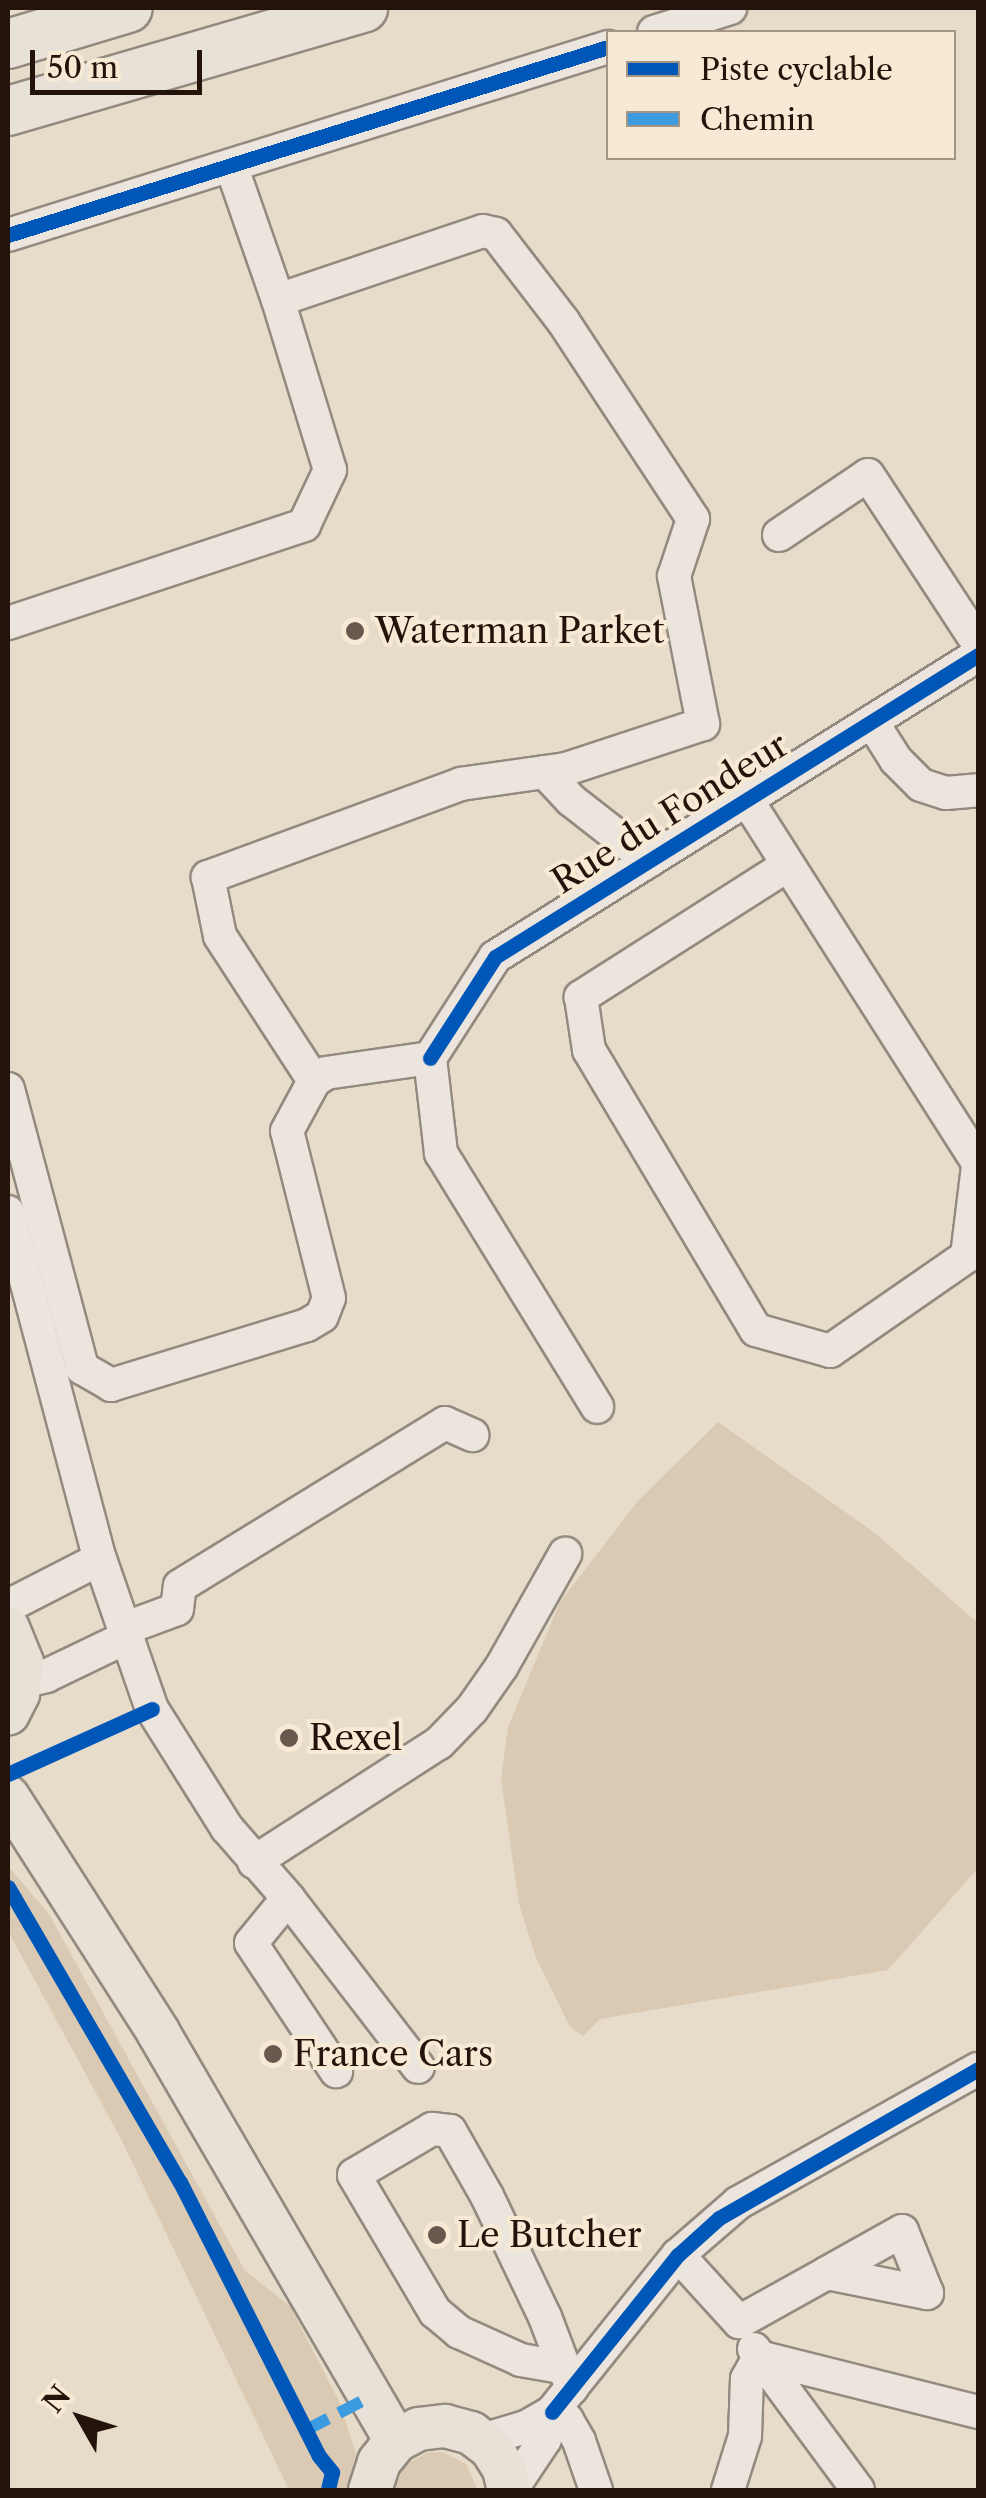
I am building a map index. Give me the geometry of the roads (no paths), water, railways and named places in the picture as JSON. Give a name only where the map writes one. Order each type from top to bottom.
[{"type":"highway","points":[[8,44],[128,8]]},
{"type":"highway","points":[[8,110],[364,8]]},
{"type":"highway","points":[[8,144],[198,77],[216,50]]},
{"type":"main road","points":[[8,1628],[22,1663],[14,1698]]},
{"type":"main road","points":[[8,1797],[158,2032],[396,2441]]},
{"type":"main road","points":[[370,2490],[378,2462],[396,2441],[419,2429],[445,2426],[482,2440],[498,2458],[510,2490]]},
{"type":"street","points":[[660,30],[730,8]]},
{"type":"street","points":[[8,234],[232,168],[606,49]]},
{"type":"street","points":[[8,622],[304,525],[330,470],[278,300],[232,168]]},
{"type":"street","points":[[278,300],[483,231],[496,234],[563,320],[693,518],[674,576],[703,724],[545,772],[461,784],[208,877],[220,936],[314,1081]]},
{"type":"street","points":[[779,536],[868,475],[978,643]]},
{"type":"street","name":"Rue du Fondeur","points":[[430,1058],[495,957],[978,655]]},
{"type":"street","points":[[872,722],[896,760],[921,785],[946,793],[978,790]]},
{"type":"street","points":[[545,772],[571,800],[648,861]]},
{"type":"street","points":[[747,800],[978,1165],[967,1256],[830,1351],[756,1330],[684,1216],[590,1050],[581,996],[788,865]]},
{"type":"street","points":[[8,1088],[82,1368],[111,1385],[306,1325],[322,1316],[329,1298],[287,1131],[314,1081],[326,1073],[430,1058],[441,1153],[597,1408]]},
{"type":"street","points":[[8,1212],[100,1559],[152,1709],[227,1828],[288,1898],[418,2067]]},
{"type":"street","points":[[14,1698],[46,1676],[177,1609],[180,1586],[445,1423],[472,1435]]},
{"type":"street","points":[[254,1862],[439,1743],[472,1709],[502,1666],[564,1554]]},
{"type":"street","points":[[8,1606],[100,1559]]},
{"type":"street","points":[[288,1898],[251,1943],[336,2071]]},
{"type":"street","points":[[482,2440],[526,2427],[678,2255],[738,2203],[978,2069]]},
{"type":"street","points":[[562,2389],[521,2360],[459,2332],[435,2312],[354,2175],[432,2129],[450,2132],[536,2300],[562,2389],[566,2420],[579,2440],[596,2490]]},
{"type":"street","points":[[678,2255],[739,2322],[759,2357],[858,2490]]},
{"type":"street","points":[[739,2322],[827,2273]]},
{"type":"street","points":[[759,2357],[978,2412]]},
{"type":"street","points":[[728,2490],[744,2436],[748,2379],[759,2357]]},
{"type":"street","points":[[510,2490],[544,2439],[562,2389]]},
{"type":"place","name":"Waterman Parket","points":[[355,631]]},
{"type":"place","name":"Rexel","points":[[289,1738]]},
{"type":"place","name":"France Cars","points":[[273,2054]]},
{"type":"place","name":"Le Butcher","points":[[437,2235]]}]
